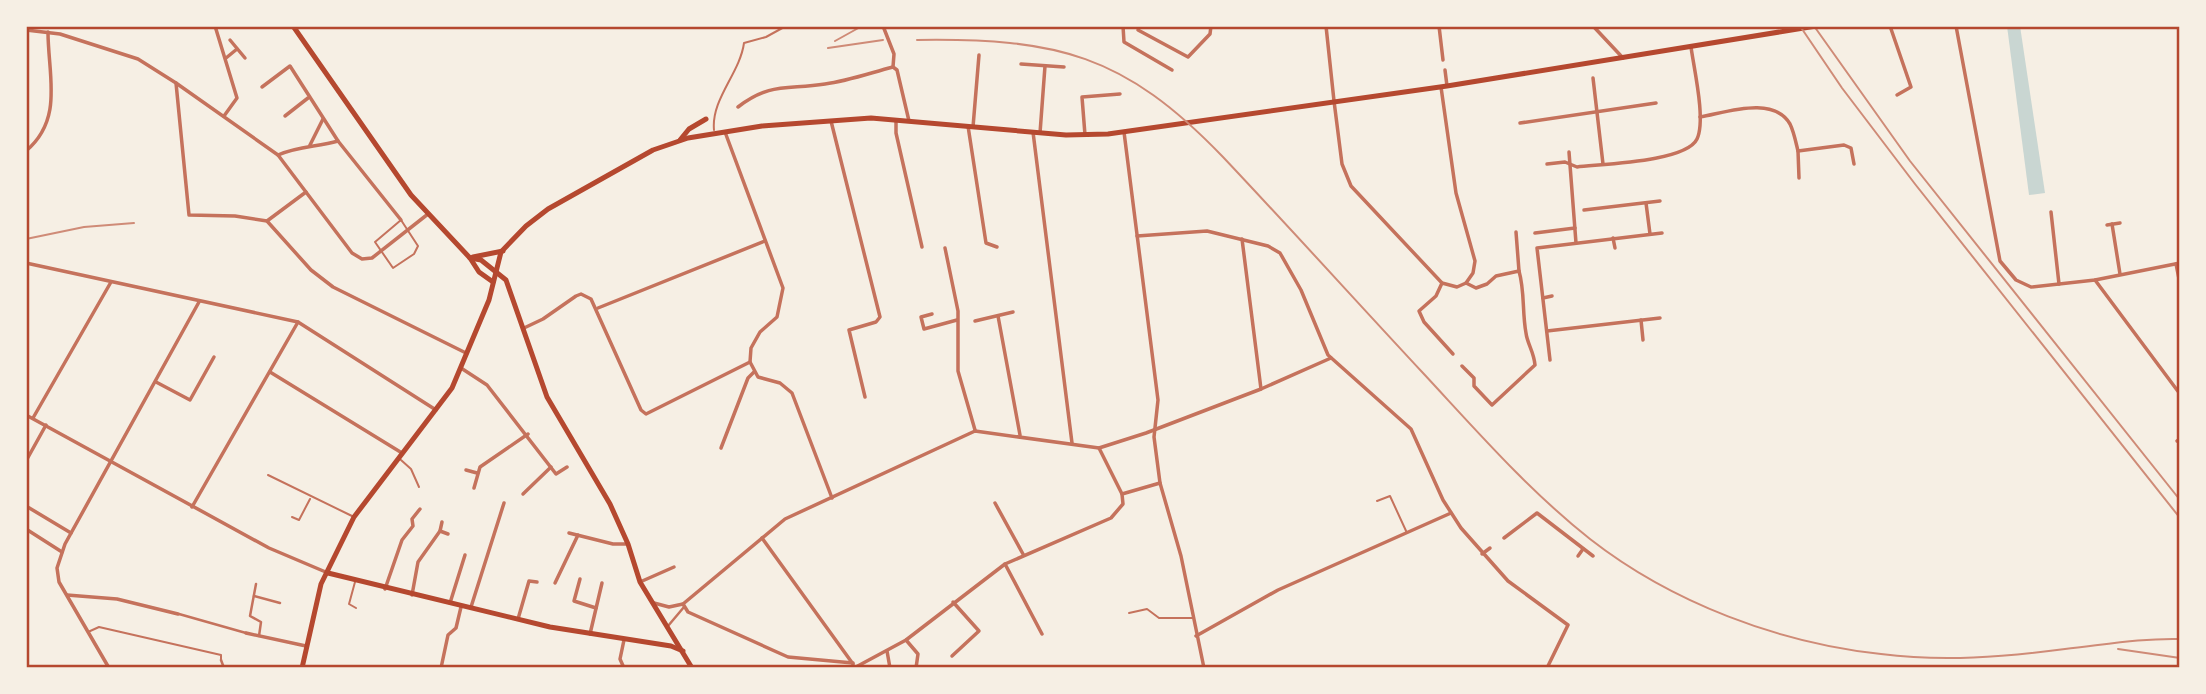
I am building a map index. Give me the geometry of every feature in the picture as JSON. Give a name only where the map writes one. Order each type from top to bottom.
[{"type":"main road","points":[[293,26],[404,186],[470,258],[479,272],[493,282]]},
{"type":"main road","points":[[302,668],[321,584],[354,517],[436,410],[461,368],[503,251],[526,226],[564,198],[636,158],[680,141],[715,133],[831,119],[896,120],[1036,133],[1084,135],[1124,132],[1444,86],[1816,26]]},
{"type":"main road","points":[[680,141],[689,129],[706,119]]},
{"type":"main road","points":[[470,258],[503,251]]},
{"type":"main road","points":[[470,258],[478,258],[506,280],[547,397],[610,504],[628,544],[640,582],[692,668]]},
{"type":"main road","points":[[328,573],[517,620],[589,636],[663,645],[683,652]]},
{"type":"main road","points":[[663,645],[668,627]]},
{"type":"street","points":[[215,26],[237,98],[224,116]]},
{"type":"street","points":[[883,26],[894,54],[893,67]]},
{"type":"street","points":[[1017,26],[1031,26]]},
{"type":"street","points":[[1123,26],[1124,42],[1172,70]]},
{"type":"street","points":[[1138,30],[1188,57],[1210,34],[1212,26]]},
{"type":"street","points":[[1326,26],[1342,163],[1350,186],[1442,283],[1457,287],[1466,283],[1474,274],[1475,261],[1456,193],[1444,86],[1445,70]]},
{"type":"street","points":[[1439,26],[1443,60]]},
{"type":"street","points":[[1593,26],[1623,58]]},
{"type":"street","points":[[1890,26],[1911,87],[1897,95]]},
{"type":"street","points":[[1956,26],[2000,261],[2016,280],[2031,287],[2095,280],[2178,263],[2180,284]]},
{"type":"street","points":[[26,30],[48,31],[138,59],[176,83],[278,155],[352,253],[362,259],[372,258],[428,214]]},
{"type":"street","points":[[26,151],[48,124],[53,102],[48,31]]},
{"type":"street","points":[[230,40],[245,58]]},
{"type":"street","points":[[1547,164],[1603,164],[1681,153],[1695,143],[1699,117],[1691,47]]},
{"type":"street","points":[[226,58],[237,49]]},
{"type":"street","points":[[979,55],[970,127],[986,243],[997,247]]},
{"type":"street","points":[[1021,64],[1064,67]]},
{"type":"street","points":[[262,87],[290,66],[338,141],[401,220]]},
{"type":"street","points":[[1045,66],[1036,133],[1072,443]]},
{"type":"street","points":[[738,107],[755,94],[776,87],[823,85],[893,67]]},
{"type":"street","points":[[893,67],[897,70],[909,121]]},
{"type":"street","points":[[1593,78],[1603,164]]},
{"type":"street","points":[[176,83],[189,215],[235,216],[267,221],[323,280],[467,354]]},
{"type":"street","points":[[1084,135],[1082,97],[1120,94]]},
{"type":"street","points":[[285,116],[308,98]]},
{"type":"street","points":[[1520,123],[1597,114],[1656,103]]},
{"type":"street","points":[[1699,117],[1754,107],[1773,111],[1791,126],[1798,151],[1799,178]]},
{"type":"street","points":[[310,145],[323,119]]},
{"type":"street","points":[[831,119],[880,317],[876,322],[849,330],[866,397]]},
{"type":"street","points":[[896,120],[896,133],[922,247]]},
{"type":"street","points":[[725,132],[783,288],[777,317],[754,341],[750,362],[758,377],[780,383],[792,393],[832,498]]},
{"type":"street","points":[[1124,132],[1158,400],[1154,437],[1160,483],[1181,556],[1204,668]]},
{"type":"street","points":[[278,155],[292,148],[320,146],[338,141]]},
{"type":"street","points":[[1798,151],[1844,145],[1851,148],[1854,164]]},
{"type":"street","points":[[1569,152],[1576,243]]},
{"type":"street","points":[[267,221],[306,192]]},
{"type":"street","points":[[1584,210],[1660,201]]},
{"type":"street","points":[[1646,203],[1650,234]]},
{"type":"street","points":[[2051,212],[2059,284]]},
{"type":"street","points":[[2120,223],[2110,225],[2120,275]]},
{"type":"street","points":[[1535,233],[1575,228]]},
{"type":"street","points":[[1137,236],[1207,230],[1274,248],[1287,262],[1331,358],[1394,411],[1411,429],[1451,513],[1482,554],[1508,581],[1568,625],[1547,668]]},
{"type":"street","points":[[1462,366],[1474,378],[1474,386],[1492,405],[1535,365],[1533,345],[1526,335],[1525,296],[1516,232]]},
{"type":"street","points":[[1550,360],[1537,248],[1662,233]]},
{"type":"street","points":[[1242,239],[1261,389]]},
{"type":"street","points":[[1613,239],[1615,248]]},
{"type":"street","points":[[597,309],[765,241]]},
{"type":"street","points":[[945,248],[956,298],[958,370],[975,431]]},
{"type":"street","points":[[26,263],[298,322],[436,410]]},
{"type":"street","points":[[1466,283],[1476,288],[1487,284],[1496,276],[1520,271]]},
{"type":"street","points":[[2095,280],[2180,394]]},
{"type":"street","points":[[33,418],[111,282]]},
{"type":"street","points":[[1442,283],[1436,296],[1419,311],[1424,322],[1453,354]]},
{"type":"street","points":[[522,328],[543,319],[581,295],[591,299],[643,413],[658,410],[750,362]]},
{"type":"street","points":[[1543,298],[1552,296]]},
{"type":"street","points":[[108,668],[59,582],[57,568],[71,533],[199,301]]},
{"type":"street","points":[[975,321],[1013,312]]},
{"type":"street","points":[[932,314],[921,317],[924,329],[957,320]]},
{"type":"street","points":[[999,316],[1020,435]]},
{"type":"street","points":[[1547,331],[1660,318]]},
{"type":"street","points":[[1641,320],[1643,340]]},
{"type":"street","points":[[192,506],[298,322]]},
{"type":"street","points":[[156,382],[190,400],[214,357]]},
{"type":"street","points":[[668,627],[684,605],[785,519],[975,431],[1020,435],[1099,448],[1261,389],[1331,358]]},
{"type":"street","points":[[461,368],[480,378],[528,434],[556,474],[567,467]]},
{"type":"street","points":[[270,372],[402,457]]},
{"type":"street","points":[[721,448],[748,378],[754,372]]},
{"type":"street","points":[[26,415],[269,548],[328,573]]},
{"type":"street","points":[[26,461],[46,425]]},
{"type":"street","points":[[474,488],[477,473],[486,461],[496,458],[528,434]]},
{"type":"street","points":[[684,605],[688,612],[788,657],[854,666],[906,640],[1005,564],[1111,518],[1123,504],[1122,494],[1099,448]]},
{"type":"street","points":[[523,494],[551,467]]},
{"type":"street","points":[[466,470],[477,473]]},
{"type":"street","points":[[1122,494],[1160,483]]},
{"type":"street","points":[[470,609],[504,503]]},
{"type":"street","points":[[995,503],[1023,554]]},
{"type":"street","points":[[26,506],[71,533]]},
{"type":"street","points":[[385,589],[402,540],[413,526],[412,519],[419,509]]},
{"type":"street","points":[[1196,636],[1278,590],[1451,513]]},
{"type":"street","points":[[1503,538],[1537,513],[1593,556]]},
{"type":"street","points":[[412,595],[418,562],[440,531],[442,522]]},
{"type":"street","points":[[26,529],[62,552]]},
{"type":"street","points":[[440,531],[448,534]]},
{"type":"street","points":[[569,533],[612,544],[628,544]]},
{"type":"street","points":[[555,583],[578,535]]},
{"type":"street","points":[[762,538],[854,666]]},
{"type":"street","points":[[1482,554],[1490,548]]},
{"type":"street","points":[[1578,556],[1584,549]]},
{"type":"street","points":[[450,604],[465,555]]},
{"type":"street","points":[[1005,564],[1042,634]]},
{"type":"street","points":[[640,582],[674,567]]},
{"type":"street","points":[[580,579],[574,601],[596,608]]},
{"type":"street","points":[[517,620],[529,581],[537,583]]},
{"type":"street","points":[[589,636],[602,583]]},
{"type":"street","points":[[256,584],[250,616],[261,622],[259,636]]},
{"type":"street","points":[[67,595],[117,599],[306,646]]},
{"type":"street","points":[[254,596],[280,603]]},
{"type":"street","points":[[952,656],[979,631],[953,602]]},
{"type":"street","points":[[653,603],[669,607],[684,605]]},
{"type":"street","points":[[441,668],[448,635],[456,628],[461,607]]},
{"type":"street","points":[[624,640],[620,659],[624,668]]},
{"type":"street","points":[[906,640],[918,654],[916,668]]},
{"type":"street","points":[[887,651],[890,668]]},
{"type":"street","points":[[221,660],[224,668]]},
{"type":"lane","points":[[715,133],[715,113],[740,62],[744,43],[766,37],[786,26]]},
{"type":"lane","points":[[434,221],[440,213]]},
{"type":"lane","points":[[401,220],[418,246],[414,254],[393,268],[374,242],[401,220]]},
{"type":"lane","points":[[402,457],[411,469],[419,488]]},
{"type":"lane","points":[[268,475],[354,517]]},
{"type":"lane","points":[[1377,501],[1390,496],[1407,534]]},
{"type":"lane","points":[[292,517],[299,520],[304,516],[311,498]]},
{"type":"lane","points":[[355,581],[349,604],[356,608]]},
{"type":"lane","points":[[1129,613],[1147,609],[1159,618],[1193,618]]},
{"type":"lane","points":[[88,632],[99,627],[221,655],[221,660]]},
{"type":"shaded area","points":[[2007,26],[2020,26],[2045,193],[2029,195]]},
{"type":"railway","points":[[835,41],[862,26]]},
{"type":"railway","points":[[1800,26],[1842,88],[1915,184],[2180,518]]},
{"type":"railway","points":[[1814,26],[1910,161],[2180,500]]},
{"type":"railway","points":[[828,48],[883,40]]},
{"type":"railway","points":[[917,40],[966,40],[1049,49],[1085,59],[1120,74],[1153,95],[1187,122],[1223,157],[1483,438],[1545,500],[1590,539],[1622,562],[1691,601],[1766,630],[1804,640],[1843,649],[1904,656],[1996,656],[2180,639]]},
{"type":"railway","points":[[26,239],[84,227],[134,223]]},
{"type":"railway","points":[[2118,649],[2180,658]]}]
